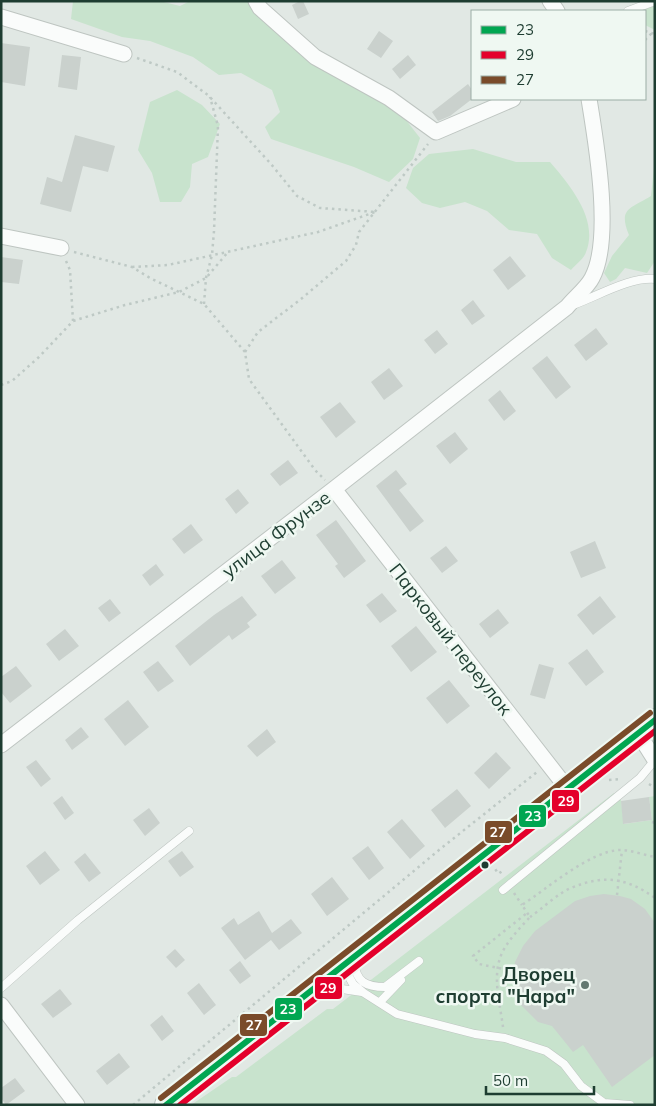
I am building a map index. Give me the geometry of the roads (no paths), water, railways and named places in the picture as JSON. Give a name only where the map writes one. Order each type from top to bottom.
[{"type":"main road","points":[[166,1105],[646,726]]},
{"type":"street","points":[[256,1],[260,8],[316,57],[390,98],[436,132],[511,100]]},
{"type":"street","points":[[1,17],[124,54]]},
{"type":"street","name":"улица Фрунзе","points":[[1,745],[334,490],[567,307],[592,278],[602,246],[597,149],[588,100]]},
{"type":"street","points":[[1,236],[61,248]]},
{"type":"street","name":"Парковый переулок","points":[[334,490],[567,788]]},
{"type":"street","points":[[646,726],[655,760]]},
{"type":"street","points":[[1,1005],[78,1105]]},
{"type":"lane","points":[[631,10],[655,1]]},
{"type":"lane","points":[[567,307],[590,299],[616,286],[655,279]]},
{"type":"lane","points":[[504,890],[640,778],[655,760]]},
{"type":"lane","points":[[1,988],[78,920],[189,831]]},
{"type":"lane","points":[[356,955],[354,962],[356,974],[360,980],[376,987],[385,987],[419,961],[380,1002]]},
{"type":"lane","points":[[356,955],[350,962],[348,975],[353,984],[397,1014],[475,1034],[505,1038],[546,1051],[564,1064],[581,1086],[604,1103],[630,1105]]},
{"type":"lane","points":[[272,1022],[286,1011],[323,991],[342,989],[364,993]]},
{"type":"place","name":"Дворец спорта \"Нара\"","points":[[585,985]]}]
